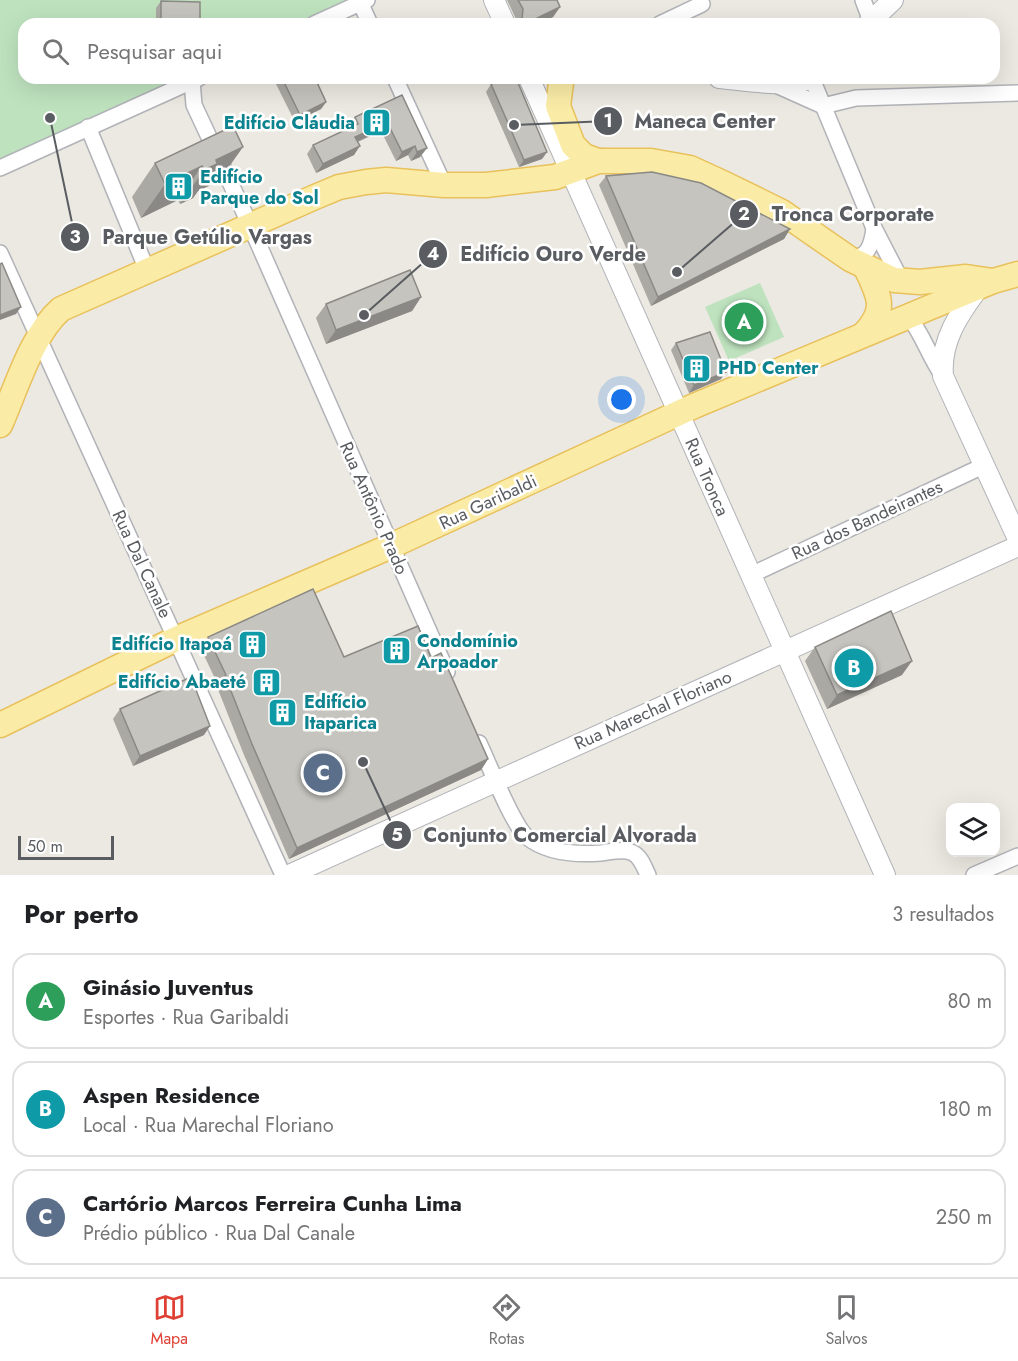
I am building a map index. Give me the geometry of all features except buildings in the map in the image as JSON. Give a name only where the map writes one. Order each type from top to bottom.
[{"type":"main road","points":[[565,84],[558,106],[573,145],[584,156],[598,161],[651,161],[690,168],[782,212],[858,264],[902,282],[966,277],[986,284]]},
{"type":"main road","points":[[0,425],[38,337],[50,318],[61,309],[147,270],[339,187],[386,180],[444,185],[486,185],[527,181],[555,177],[598,161]]},
{"type":"main road","points":[[858,264],[877,292],[880,309],[874,323],[864,334]]},
{"type":"main road","name":"Rua Garibaldi","points":[[0,725],[176,639],[391,546],[679,414],[864,334],[986,284],[1018,274]]},
{"type":"street","points":[[494,0],[502,18]]},
{"type":"street","points":[[673,18],[702,4],[700,0]]},
{"type":"street","points":[[863,0],[869,18]]},
{"type":"street","points":[[874,18],[893,0]]},
{"type":"street","points":[[327,18],[362,1],[368,18]]},
{"type":"street","points":[[0,168],[186,84]]},
{"type":"street","name":"Rua Antônio Prado","points":[[195,84],[194,105],[250,225],[453,685]]},
{"type":"street","points":[[398,84],[444,185]]},
{"type":"street","points":[[776,84],[823,106],[856,98],[1018,93]]},
{"type":"street","points":[[815,84],[874,228],[902,282]]},
{"type":"street","name":"Rua Tronca","points":[[532,86],[885,875]]},
{"type":"street","points":[[88,127],[147,270]]},
{"type":"street","points":[[858,264],[859,258],[871,247],[874,228]]},
{"type":"street","name":"Rua Dal Canale","points":[[0,252],[283,875]]},
{"type":"street","points":[[943,376],[942,364],[949,334],[956,320],[986,284]]},
{"type":"street","points":[[908,316],[943,376],[1017,536]]},
{"type":"street","name":"Rua dos Bandeirantes","points":[[751,575],[984,466]]},
{"type":"street","name":"Rua Marechal Floriano","points":[[289,875],[785,651],[1017,536]]},
{"type":"street","points":[[472,728],[524,835],[550,850],[571,853],[626,850],[635,854],[643,863],[648,875]]},
{"type":"street","points":[[974,875],[1018,856]]},
{"type":"green space","points":[[0,0],[350,0],[322,18],[18,18],[18,84],[175,84],[2,161],[0,157]]},
{"type":"green space","points":[[760,283],[784,337],[729,361],[705,307]]},
{"type":"place","name":"Parque Getúlio Vargas","points":[[50,118]]},
{"type":"place","name":"Edifício Cláudia","points":[[376,123]]},
{"type":"place","name":"Maneca Center","points":[[514,125]]},
{"type":"place","name":"Edifício Parque do Sol","points":[[179,187]]},
{"type":"place","name":"Tronca Corporate","points":[[677,272]]},
{"type":"place","name":"Edifício Ouro Verde","points":[[364,315]]},
{"type":"place","name":"Ginásio Juventus","points":[[744,322]]},
{"type":"place","name":"PHD Center","points":[[697,368]]},
{"type":"place","name":"Edifício Itapoá","points":[[253,644]]},
{"type":"place","name":"Condomínio Arpoador","points":[[396,651]]},
{"type":"place","name":"Aspen Residence","points":[[854,668]]},
{"type":"place","name":"Edifício Abaeté","points":[[267,682]]},
{"type":"place","name":"Edifício Itaparica","points":[[283,712]]},
{"type":"place","name":"Conjunto Comercial Alvorada","points":[[363,762]]},
{"type":"place","name":"Cartório Marcos Ferreira Cunha Lima","points":[[323,773]]}]
